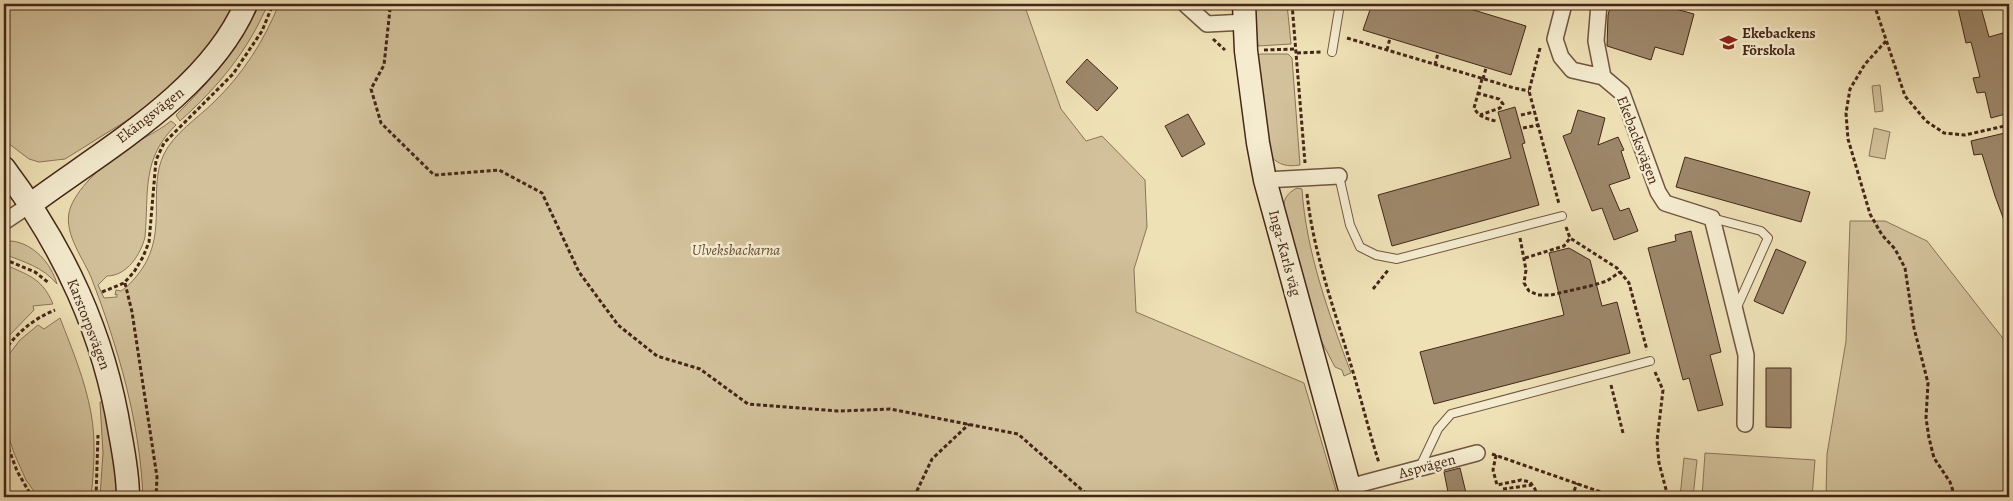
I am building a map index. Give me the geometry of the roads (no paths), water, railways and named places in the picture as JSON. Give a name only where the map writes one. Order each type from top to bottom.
[{"type":"street","name":"Ekängsvägen","points":[[31,204],[178,95],[210,63],[224,45],[246,4]]},
{"type":"street","points":[[1185,4],[1207,24],[1245,13]]},
{"type":"street","name":"Ekebacksvägen","points":[[1564,4],[1555,39],[1561,57],[1572,70],[1603,77],[1622,93],[1658,192],[1665,203],[1712,218]]},
{"type":"street","points":[[1599,4],[1596,41],[1603,77]]},
{"type":"street","name":"Inga-Karls väg","points":[[1245,13],[1246,51],[1258,143],[1265,180],[1351,492]]},
{"type":"street","name":"Karstorpsvägen","points":[[4,168],[31,204],[54,241],[84,305],[102,353],[116,408],[128,497]]},
{"type":"street","points":[[1265,180],[1339,176]]},
{"type":"street","points":[[4,222],[31,204]]},
{"type":"street","points":[[1712,218],[1746,355],[1745,424]]},
{"type":"street","name":"Aspvägen","points":[[1351,492],[1383,478],[1477,453]]},
{"type":"lane","points":[[1332,52],[1340,4]]},
{"type":"lane","points":[[1339,176],[1350,225],[1360,247],[1376,255],[1397,259],[1562,216]]},
{"type":"lane","name":"Ekebacksvägen","points":[[1712,218],[1761,231],[1768,238],[1735,311]]},
{"type":"lane","points":[[1420,468],[1438,429],[1451,414],[1650,361]]},
{"type":"place","name":"Ekebackens Förskola","points":[[1728,42]]},
{"type":"park label","name":"Ulveksbackarna","points":[[736,250]]}]
